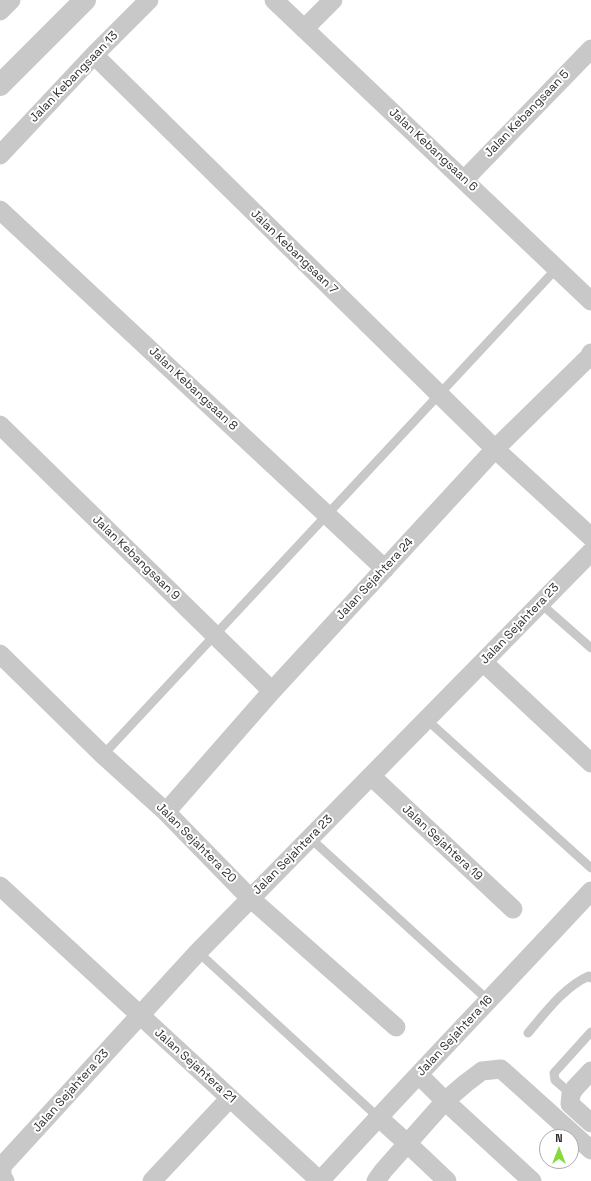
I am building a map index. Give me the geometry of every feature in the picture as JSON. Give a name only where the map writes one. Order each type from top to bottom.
[{"type":"street","points":[[0,11],[11,0]]},
{"type":"street","points":[[0,85],[85,0]]},
{"type":"street","name":"Jalan Kebangsaan 13","points":[[0,155],[94,55],[149,0]]},
{"type":"street","name":"Jalan Kebangsaan 6","points":[[274,0],[591,301]]},
{"type":"street","points":[[304,29],[332,0]]},
{"type":"street","name":"Jalan Kebangsaan 5","points":[[464,180],[591,49]]},
{"type":"street","name":"Jalan Kebangsaan 7","points":[[94,55],[495,449],[591,537]]},
{"type":"street","name":"Jalan Kebangsaan 8","points":[[0,210],[385,569]]},
{"type":"street","name":"Jalan Sejahtera 24","points":[[166,812],[272,691],[495,449],[589,357],[591,353]]},
{"type":"street","name":"Jalan Kebangsaan 9","points":[[0,425],[272,691]]},
{"type":"street","name":"Jalan Sejahtera 23","points":[[3,1174],[140,1016],[198,952],[591,552]]},
{"type":"street","name":"Jalan Sejahtera 20","points":[[0,654],[104,755],[166,812],[250,898],[396,1027]]},
{"type":"street","points":[[483,662],[591,763]]},
{"type":"street","name":"Jalan Sejahtera 19","points":[[371,776],[513,909]]},
{"type":"street","name":"Jalan Sejahtera 21","points":[[1,888],[320,1181]]},
{"type":"street","name":"Jalan Sejahtera 16","points":[[320,1181],[378,1117],[591,891]]},
{"type":"street","points":[[376,1181],[383,1171],[445,1101],[482,1071],[501,1069],[591,1150]]},
{"type":"street","points":[[591,1071],[571,1094],[570,1104],[591,1123]]},
{"type":"street","points":[[419,1075],[532,1181]]},
{"type":"street","points":[[152,1181],[230,1098]]},
{"type":"street","points":[[378,1117],[447,1181]]},
{"type":"lane","points":[[104,755],[557,268]]},
{"type":"lane","points":[[540,603],[591,648]]},
{"type":"lane","points":[[426,720],[591,868]]},
{"type":"lane","points":[[310,838],[489,1000]]},
{"type":"lane","points":[[198,952],[378,1117]]},
{"type":"lane","points":[[528,1033],[558,999],[581,979],[589,976],[591,978]]},
{"type":"lane","points":[[571,1094],[556,1080],[554,1073],[591,1032]]}]
